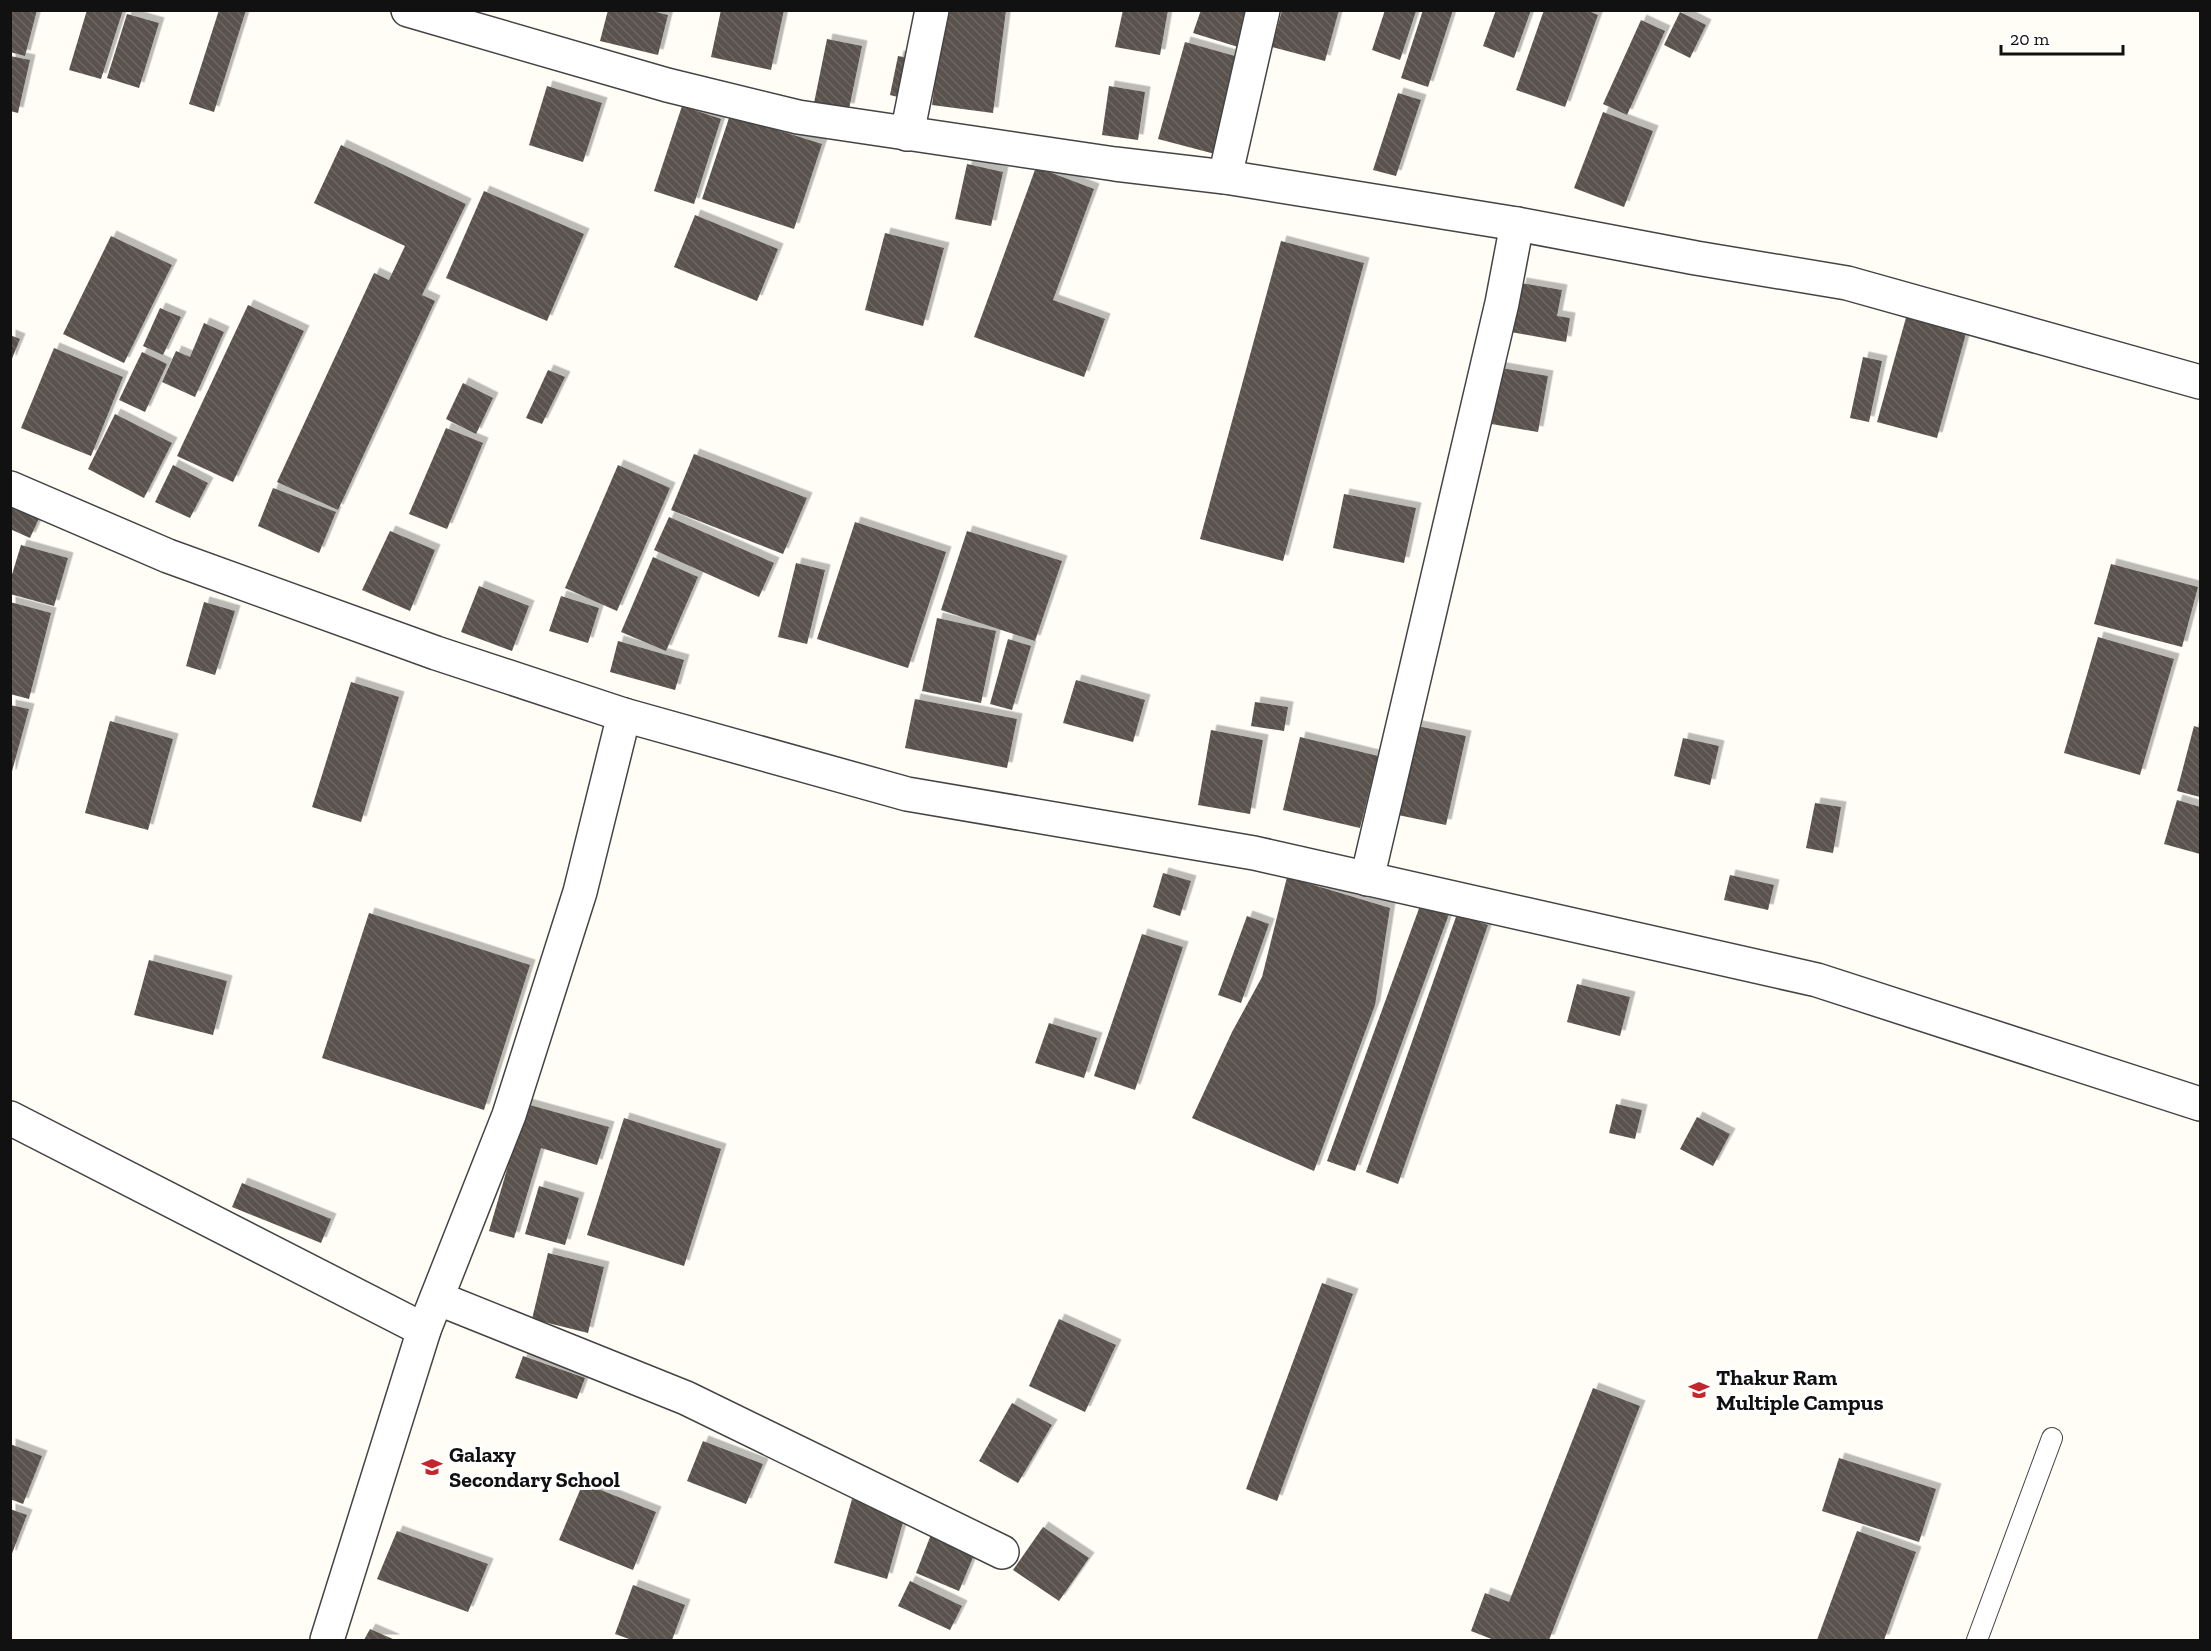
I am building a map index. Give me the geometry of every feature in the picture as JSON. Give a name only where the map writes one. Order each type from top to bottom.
[{"type":"street","points":[[408,10],[667,85],[798,117],[1115,164],[1225,177],[1517,224],[1696,258],[1847,283],[2200,382]]},
{"type":"street","points":[[907,134],[932,10]]},
{"type":"street","points":[[1225,177],[1263,10]]},
{"type":"street","points":[[1367,879],[1502,303],[1517,224]]},
{"type":"street","points":[[10,488],[168,556],[436,653],[624,715],[907,794],[1254,853],[1817,980],[2200,1104]]},
{"type":"street","points":[[327,1641],[424,1330],[509,1115],[580,892],[624,715]]},
{"type":"street","points":[[10,1118],[424,1330]]},
{"type":"street","points":[[436,1299],[686,1398],[1002,1552]]},
{"type":"lane","points":[[1977,1641],[2052,1438]]},
{"type":"building","points":[[10,10],[37,10],[25,56],[10,52]]},
{"type":"building","points":[[87,10],[123,10],[101,79],[69,70]]},
{"type":"building","points":[[219,10],[246,10],[214,112],[189,104]]},
{"type":"building","points":[[608,10],[648,10],[668,15],[658,55],[600,41]]},
{"type":"building","points":[[721,10],[784,10],[771,70],[711,57]]},
{"type":"building","points":[[944,10],[1006,10],[993,113],[932,105]]},
{"type":"building","points":[[1123,10],[1168,10],[1160,55],[1115,47]]},
{"type":"building","points":[[1201,10],[1250,12],[1238,47],[1193,33]]},
{"type":"building","points":[[1282,10],[1339,10],[1325,61],[1272,47]]},
{"type":"building","points":[[1385,10],[1416,11],[1400,60],[1372,50]]},
{"type":"building","points":[[1423,10],[1453,10],[1428,87],[1401,78]]},
{"type":"building","points":[[1496,10],[1531,10],[1514,58],[1483,46]]},
{"type":"building","points":[[1544,10],[1586,10],[1598,15],[1565,107],[1516,90]]},
{"type":"building","points":[[1680,12],[1706,25],[1690,58],[1664,45]]},
{"type":"building","points":[[127,14],[159,23],[139,88],[107,78]]},
{"type":"building","points":[[1641,20],[1665,31],[1627,115],[1603,104]]},
{"type":"building","points":[[827,39],[862,46],[849,109],[814,103]]},
{"type":"building","points":[[1185,42],[1242,58],[1215,154],[1158,139]]},
{"type":"building","points":[[10,56],[30,60],[18,113],[10,111]]},
{"type":"building","points":[[898,56],[914,59],[906,99],[890,95]]},
{"type":"building","points":[[547,86],[602,103],[583,162],[529,145]]},
{"type":"building","points":[[1109,86],[1145,92],[1138,140],[1102,135]]},
{"type":"building","points":[[1398,93],[1421,100],[1396,176],[1373,170]]},
{"type":"building","points":[[682,106],[721,119],[694,204],[654,191]]},
{"type":"building","points":[[1603,112],[1653,131],[1624,207],[1574,188]]},
{"type":"building","points":[[730,115],[822,144],[794,229],[702,199]]},
{"type":"building","points":[[341,145],[466,204],[422,295],[435,301],[338,510],[277,482],[374,273],[389,280],[405,246],[314,203]]},
{"type":"building","points":[[967,164],[1003,172],[991,226],[955,219]]},
{"type":"building","points":[[1036,167],[1094,189],[1053,300],[1105,319],[1084,377],[974,337]]},
{"type":"building","points":[[484,191],[584,234],[547,321],[446,278]]},
{"type":"building","points":[[695,215],[778,249],[757,301],[674,267]]},
{"type":"building","points":[[885,233],[944,248],[923,326],[865,310]]},
{"type":"building","points":[[111,236],[172,265],[124,363],[63,334]]},
{"type":"building","points":[[1281,241],[1364,263],[1283,561],[1200,539]]},
{"type":"building","points":[[1521,283],[1562,290],[1557,316],[1570,318],[1566,342],[1511,332]]},
{"type":"building","points":[[248,305],[304,331],[233,482],[177,456]]},
{"type":"building","points":[[160,308],[181,317],[163,355],[143,346]]},
{"type":"building","points":[[1907,314],[1967,330],[1937,438],[1877,422]]},
{"type":"building","points":[[204,323],[224,332],[195,397],[162,382],[176,351],[190,357]]},
{"type":"building","points":[[10,335],[20,339],[11,361],[10,361]]},
{"type":"building","points":[[54,348],[123,377],[91,456],[21,428]]},
{"type":"building","points":[[142,352],[167,364],[145,412],[119,400]]},
{"type":"building","points":[[1863,357],[1882,361],[1869,422],[1850,418]]},
{"type":"building","points":[[1490,366],[1548,376],[1538,432],[1480,422]]},
{"type":"building","points":[[548,370],[565,377],[542,424],[526,418]]},
{"type":"building","points":[[463,383],[493,398],[476,434],[446,419]]},
{"type":"building","points":[[115,414],[172,443],[144,498],[88,469]]},
{"type":"building","points":[[446,428],[483,443],[447,529],[409,514]]},
{"type":"building","points":[[694,454],[807,498],[783,554],[671,510]]},
{"type":"building","points":[[173,465],[208,483],[190,518],[155,502]]},
{"type":"building","points":[[618,465],[670,488],[617,611],[565,588]]},
{"type":"building","points":[[273,488],[336,512],[319,553],[258,526]]},
{"type":"building","points":[[1344,494],[1416,508],[1404,563],[1333,548]]},
{"type":"building","points":[[10,501],[41,514],[30,538],[10,529]]},
{"type":"building","points":[[669,517],[774,563],[759,597],[654,550]]},
{"type":"building","points":[[855,522],[946,552],[908,668],[817,639]]},
{"type":"building","points":[[390,531],[435,550],[410,611],[362,590]]},
{"type":"building","points":[[967,531],[1062,561],[1035,641],[941,610]]},
{"type":"building","points":[[21,545],[68,558],[54,606],[10,594],[10,581]]},
{"type":"building","points":[[653,557],[698,577],[666,651],[621,632]]},
{"type":"building","points":[[796,563],[825,570],[807,644],[778,637]]},
{"type":"building","points":[[2111,564],[2198,587],[2182,647],[2094,624]]},
{"type":"building","points":[[479,586],[529,606],[512,651],[461,632]]},
{"type":"building","points":[[561,596],[599,608],[588,643],[549,631]]},
{"type":"building","points":[[10,602],[51,613],[29,699],[10,694]]},
{"type":"building","points":[[204,602],[235,611],[215,675],[186,666]]},
{"type":"building","points":[[937,618],[996,631],[981,703],[922,691]]},
{"type":"building","points":[[2098,637],[2174,659],[2140,775],[2064,753]]},
{"type":"building","points":[[1008,639],[1031,646],[1012,710],[990,704]]},
{"type":"building","points":[[618,641],[684,660],[675,690],[610,672]]},
{"type":"building","points":[[1076,680],[1145,700],[1133,742],[1063,723]]},
{"type":"building","points":[[351,682],[399,697],[361,822],[312,807]]},
{"type":"building","points":[[915,699],[1017,719],[1007,768],[905,748]]},
{"type":"building","points":[[1255,702],[1288,707],[1284,731],[1251,726]]},
{"type":"building","points":[[10,705],[29,709],[11,775],[10,775]]},
{"type":"building","points":[[110,721],[173,739],[148,830],[85,813]]},
{"type":"building","points":[[1417,726],[1466,736],[1446,825],[1398,815]]},
{"type":"building","points":[[2194,726],[2200,728],[2200,797],[2177,791]]},
{"type":"building","points":[[1211,730],[1263,740],[1250,814],[1198,805]]},
{"type":"building","points":[[1300,737],[1378,756],[1360,828],[1283,810]]},
{"type":"building","points":[[1683,738],[1719,746],[1710,785],[1674,776]]},
{"type":"building","points":[[2177,800],[2200,807],[2200,854],[2164,844]]},
{"type":"building","points":[[1815,803],[1841,807],[1833,853],[1806,848]]},
{"type":"building","points":[[1163,873],[1191,881],[1180,916],[1153,907]]},
{"type":"building","points":[[1730,875],[1774,885],[1768,910],[1724,900]]},
{"type":"building","points":[[1287,877],[1390,908],[1375,1005],[1314,1171],[1192,1118],[1232,1032],[1262,977]]},
{"type":"building","points":[[1421,903],[1449,914],[1355,1171],[1327,1161]]},
{"type":"building","points":[[369,913],[530,965],[484,1110],[322,1058]]},
{"type":"building","points":[[1457,914],[1488,925],[1398,1184],[1366,1172]]},
{"type":"building","points":[[1247,916],[1269,924],[1241,1003],[1218,995]]},
{"type":"building","points":[[1142,934],[1183,947],[1135,1090],[1094,1076]]},
{"type":"building","points":[[149,960],[227,981],[213,1035],[134,1015]]},
{"type":"building","points":[[1577,984],[1630,997],[1620,1036],[1567,1022]]},
{"type":"building","points":[[1049,1023],[1097,1038],[1084,1078],[1035,1063]]},
{"type":"building","points":[[526,1104],[609,1127],[597,1165],[541,1148],[514,1238],[489,1231]]},
{"type":"building","points":[[1616,1104],[1642,1110],[1635,1139],[1609,1133]]},
{"type":"building","points":[[1697,1117],[1730,1134],[1713,1166],[1680,1149]]},
{"type":"building","points":[[624,1118],[721,1149],[684,1266],[587,1235]]},
{"type":"building","points":[[242,1183],[331,1219],[321,1243],[232,1207]]},
{"type":"building","points":[[539,1186],[579,1198],[565,1245],[525,1234]]},
{"type":"building","points":[[548,1253],[604,1267],[588,1333],[532,1319]]},
{"type":"building","points":[[1322,1283],[1353,1294],[1277,1501],[1246,1489]]},
{"type":"building","points":[[1059,1319],[1116,1345],[1085,1412],[1029,1386]]},
{"type":"building","points":[[523,1356],[585,1378],[577,1399],[515,1378]]},
{"type":"building","points":[[1593,1388],[1640,1406],[1549,1640],[1494,1640],[1471,1631],[1485,1593],[1509,1602]]},
{"type":"building","points":[[1012,1403],[1052,1425],[1018,1483],[979,1461]]},
{"type":"building","points":[[703,1441],[763,1464],[746,1504],[687,1481]]},
{"type":"building","points":[[10,1444],[42,1456],[23,1504],[10,1499]]},
{"type":"building","points":[[1839,1458],[1936,1489],[1919,1542],[1822,1511]]},
{"type":"building","points":[[583,1483],[656,1512],[633,1570],[559,1540]]},
{"type":"building","points":[[852,1499],[905,1515],[887,1579],[834,1563]]},
{"type":"building","points":[[10,1509],[27,1515],[11,1556],[10,1556]]},
{"type":"building","points":[[1043,1527],[1089,1558],[1059,1601],[1013,1570]]},
{"type":"building","points":[[397,1531],[488,1564],[468,1612],[377,1579]]},
{"type":"building","points":[[1857,1531],[1916,1552],[1884,1640],[1817,1640]]},
{"type":"building","points":[[932,1532],[976,1550],[959,1591],[916,1573]]},
{"type":"building","points":[[910,1581],[962,1606],[950,1630],[898,1606]]},
{"type":"building","points":[[633,1585],[685,1605],[672,1640],[632,1640],[615,1634]]},
{"type":"building","points":[[370,1629],[395,1640],[364,1640]]},
{"type":"place","name":"Thakur Ram Multiple Campus","points":[[1699,1390]]},
{"type":"place","name":"Galaxy Secondary School","points":[[432,1467]]}]
